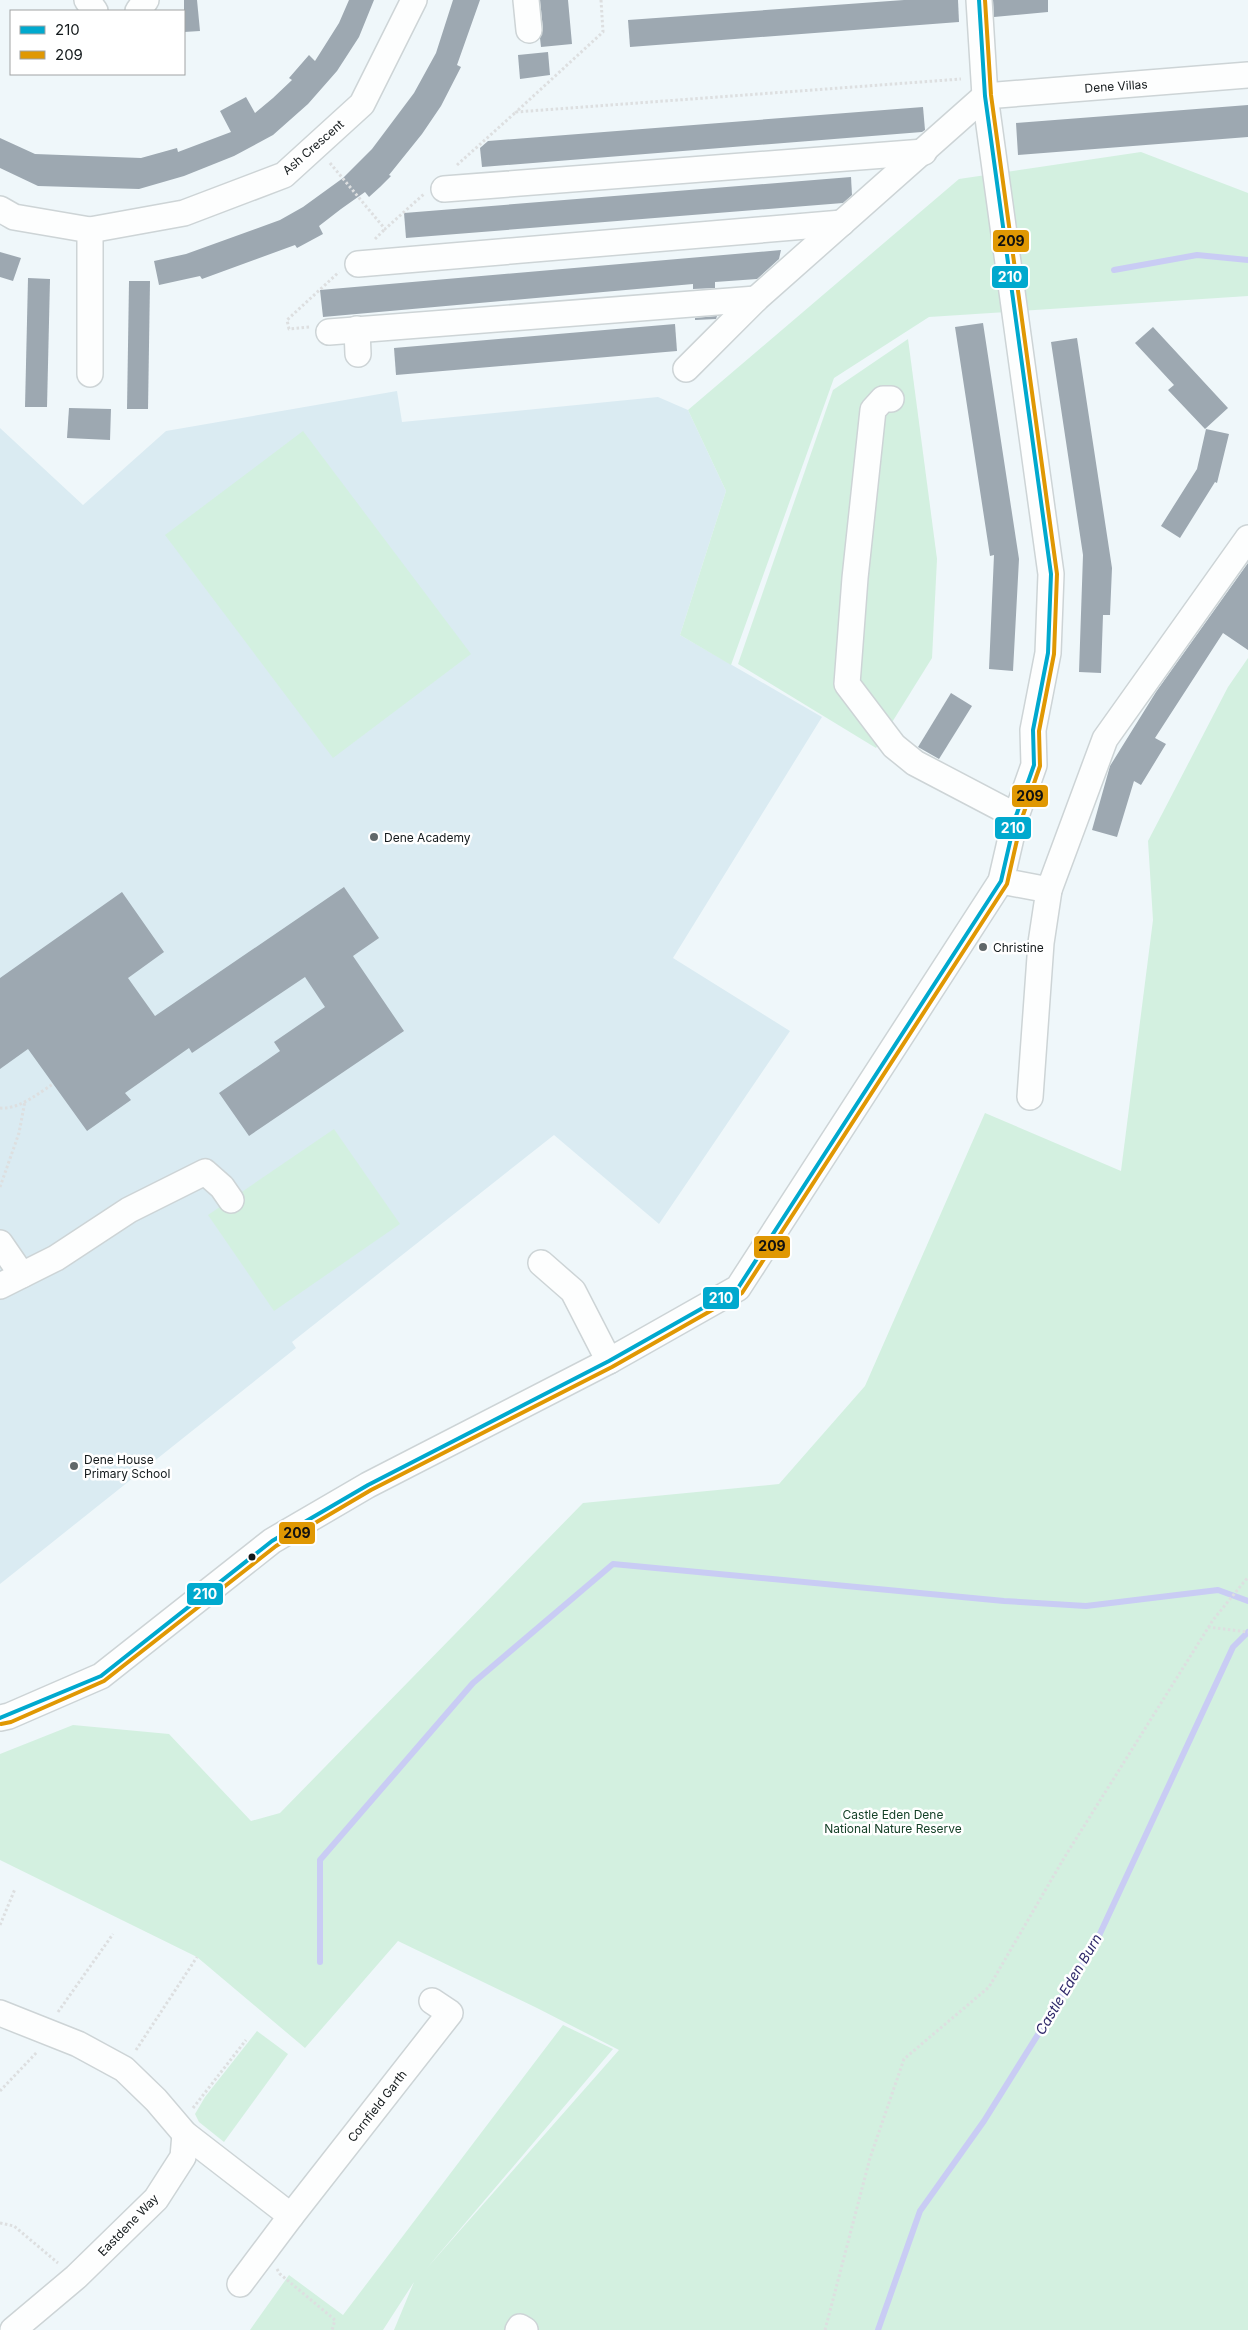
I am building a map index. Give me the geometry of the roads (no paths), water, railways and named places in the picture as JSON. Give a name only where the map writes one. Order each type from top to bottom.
[{"type":"street","name":"Ash Crescent","points":[[0,209],[14,216],[90,230],[184,212],[284,175],[362,104],[414,0]]},
{"type":"street","points":[[526,0],[529,30]]},
{"type":"street","points":[[0,1718],[9,1716],[101,1676],[272,1541],[368,1485],[609,1361],[738,1288],[1001,881],[1016,816],[1034,765],[1033,730],[1048,653],[1051,574],[984,86],[980,0]]},
{"type":"street","name":"Dene Villas","points":[[984,86],[1248,75]]},
{"type":"street","points":[[686,369],[756,299],[924,152],[984,86]]},
{"type":"street","points":[[440,184],[924,152]]},
{"type":"street","points":[[351,266],[842,223]]},
{"type":"street","points":[[90,230],[90,374]]},
{"type":"street","points":[[329,332],[756,299]]},
{"type":"street","points":[[357,330],[358,354]]},
{"type":"street","points":[[891,399],[882,399],[873,410],[855,578],[847,684],[894,746],[915,762],[1016,816]]},
{"type":"street","points":[[1030,1097],[1041,943],[1049,890],[1105,740],[1248,538]]},
{"type":"street","points":[[1001,881],[1049,890]]},
{"type":"street","points":[[0,1243],[11,1280],[56,1258],[129,1210],[205,1172],[222,1187],[231,1200]]},
{"type":"street","points":[[541,1262],[573,1291],[609,1361]]},
{"type":"street","name":"Cornfield Garth","points":[[240,2284],[450,2014],[432,2001]]},
{"type":"street","points":[[0,2013],[78,2044],[124,2069],[156,2100],[183,2131],[291,2216]]},
{"type":"street","name":"Eastdene Way","points":[[13,2330],[76,2277],[156,2199],[183,2157],[183,2131]]},
{"type":"street","points":[[518,2330],[520,2328],[525,2330]]},
{"type":"waterway","points":[[1114,270],[1197,255],[1248,260]]},
{"type":"waterway","points":[[320,1962],[320,1860],[473,1683],[613,1564],[1004,1601],[1086,1606],[1218,1590],[1248,1601]]},
{"type":"waterway","name":"Castle Eden Burn","points":[[878,2330],[920,2211],[984,2121],[1097,1940],[1233,1647],[1248,1632]]},
{"type":"place","name":"Dene Academy","points":[[374,837]]},
{"type":"place","name":"Christine","points":[[983,947]]},
{"type":"place","name":"Dene House Primary School","points":[[74,1466]]},
{"type":"park label","name":"Castle Eden Dene National Nature Reserve","points":[[893,1821]]}]
